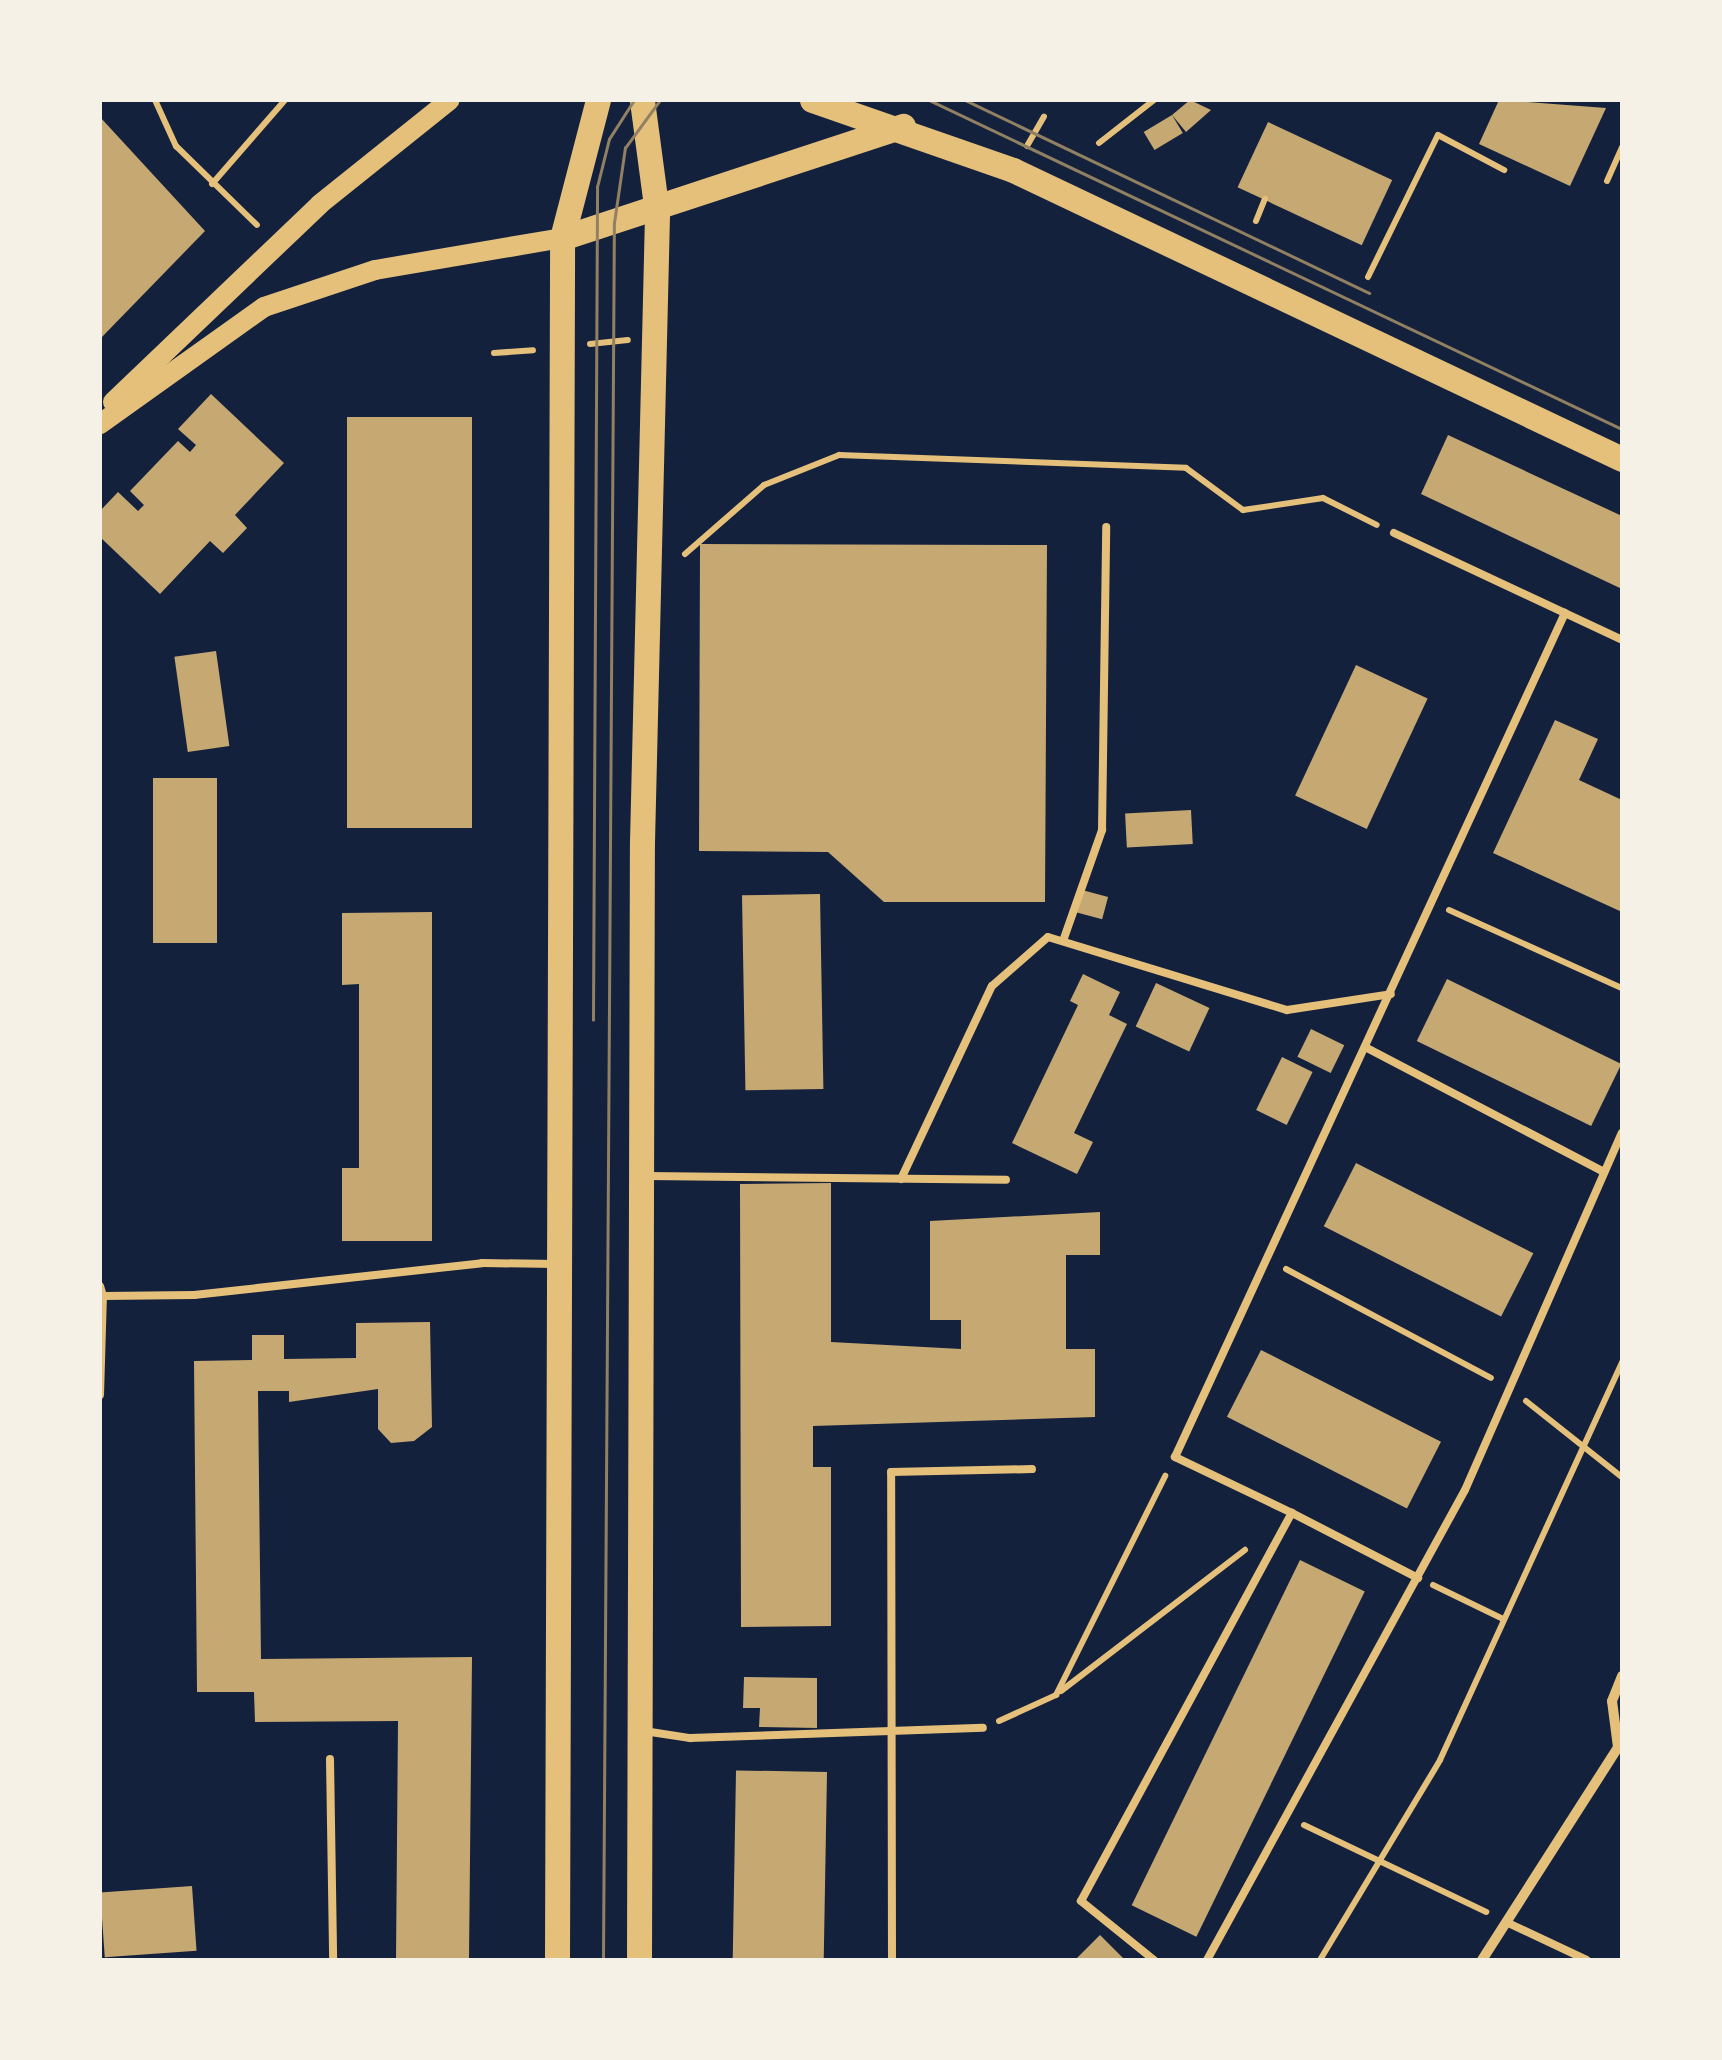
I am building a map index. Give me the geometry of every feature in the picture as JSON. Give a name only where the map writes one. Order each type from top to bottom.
[{"type":"main road","points":[[100,415],[276,244],[450,100]]},
{"type":"main road","points":[[557,1960],[554,1264],[562,238],[598,100]]},
{"type":"main road","points":[[639,1960],[648,338],[658,213],[642,100]]},
{"type":"main road","points":[[812,100],[903,126],[1622,459]]},
{"type":"main road","points":[[100,424],[264,307],[375,270],[562,238],[658,213],[903,126]]},
{"type":"street","points":[[1482,1960],[1620,1751],[1612,1701],[1622,1676]]},
{"type":"lane","points":[[1063,941],[1102,830],[1106,527]]},
{"type":"lane","points":[[1394,533],[1622,640]]},
{"type":"lane","points":[[1418,1578],[1175,1457],[1565,613]]},
{"type":"lane","points":[[901,1179],[992,986],[1030,945],[1063,941],[1287,1010],[1391,994]]},
{"type":"lane","points":[[1365,1047],[1604,1172]]},
{"type":"lane","points":[[1208,1960],[1291,1819],[1418,1578],[1510,1388],[1622,1134]]},
{"type":"lane","points":[[641,1176],[1006,1180]]},
{"type":"lane","points":[[103,1296],[554,1264]]},
{"type":"lane","points":[[100,1286],[100,1396]]},
{"type":"lane","points":[[892,1960],[888,1731],[891,1472],[1032,1470]]},
{"type":"lane","points":[[1154,1960],[1082,1901],[1292,1513]]},
{"type":"lane","points":[[639,1731],[690,1738],[983,1728]]},
{"type":"lane","points":[[330,1759],[332,1960]]},
{"type":"lane","points":[[1506,1922],[1587,1960]]},
{"type":"path","points":[[155,100],[176,146],[276,244]]},
{"type":"path","points":[[212,184],[285,100]]},
{"type":"path","points":[[1099,143],[1154,100]]},
{"type":"path","points":[[1368,277],[1438,135],[1504,170]]},
{"type":"path","points":[[1607,181],[1622,147]]},
{"type":"path","points":[[1256,221],[1265,199]]},
{"type":"path","points":[[685,554],[764,486],[839,455],[1186,468],[1243,510],[1323,498],[1394,533]]},
{"type":"path","points":[[1434,903],[1622,988]]},
{"type":"path","points":[[1267,1259],[1510,1388],[1622,1477]]},
{"type":"path","points":[[1320,1960],[1440,1760],[1622,1362]]},
{"type":"path","points":[[1056,1695],[1175,1457]]},
{"type":"path","points":[[983,1728],[1056,1695],[1292,1513]]},
{"type":"path","points":[[1418,1578],[1503,1619]]},
{"type":"path","points":[[1291,1819],[1506,1922]]},
{"type":"building","points":[[1190,100],[1211,110],[1186,132],[1172,115]]},
{"type":"building","points":[[1499,100],[1606,108],[1570,186],[1479,144]]},
{"type":"building","points":[[1172,115],[1183,133],[1155,150],[1144,132]]},
{"type":"building","points":[[100,117],[205,231],[100,339]]},
{"type":"building","points":[[1268,122],[1392,180],[1362,245],[1238,187]]},
{"type":"building","points":[[211,394],[284,463],[235,515],[247,528],[223,553],[210,541],[160,594],[100,537],[100,511],[118,492],[138,511],[144,505],[130,491],[178,441],[190,452],[196,445],[178,429]]},
{"type":"building","points":[[347,417],[472,417],[472,828],[347,828]]},
{"type":"building","points":[[1448,435],[1622,516],[1622,589],[1421,494]]},
{"type":"building","points":[[700,544],[1047,545],[1045,902],[884,902],[828,852],[699,851]]},
{"type":"building","points":[[216,651],[229,746],[188,752],[174,657]]},
{"type":"building","points":[[1356,665],[1428,698],[1367,829],[1295,796]]},
{"type":"building","points":[[1555,720],[1598,739],[1579,780],[1622,800],[1622,912],[1493,853]]},
{"type":"building","points":[[153,778],[217,778],[217,943],[153,943]]},
{"type":"building","points":[[1191,810],[1193,844],[1127,847],[1125,813]]},
{"type":"building","points":[[1082,890],[1108,897],[1102,919],[1076,912]]},
{"type":"building","points":[[820,894],[823,1089],[745,1090],[742,895]]},
{"type":"building","points":[[432,912],[432,1241],[342,1241],[342,1168],[359,1168],[359,984],[342,985],[342,913]]},
{"type":"building","points":[[1083,974],[1120,992],[1109,1015],[1127,1024],[1074,1133],[1093,1142],[1077,1174],[1012,1143],[1078,1005],[1070,1001]]},
{"type":"building","points":[[1447,979],[1621,1064],[1591,1126],[1417,1041]]},
{"type":"building","points":[[1156,983],[1209,1008],[1189,1051],[1136,1027]]},
{"type":"building","points":[[1311,1029],[1344,1045],[1331,1073],[1297,1057]]},
{"type":"building","points":[[1282,1057],[1313,1072],[1287,1125],[1256,1110]]},
{"type":"building","points":[[1356,1163],[1533,1253],[1501,1317],[1324,1226]]},
{"type":"building","points":[[831,1183],[831,1342],[961,1349],[961,1320],[930,1320],[930,1221],[1100,1212],[1100,1255],[1066,1255],[1066,1349],[1095,1349],[1095,1417],[813,1426],[813,1467],[831,1467],[831,1626],[741,1627],[740,1184]]},
{"type":"building","points":[[430,1322],[432,1427],[414,1441],[391,1443],[378,1429],[378,1389],[289,1402],[289,1391],[258,1391],[261,1659],[472,1657],[469,1960],[396,1960],[398,1721],[255,1722],[254,1692],[197,1692],[194,1361],[252,1360],[252,1335],[284,1335],[284,1359],[356,1358],[356,1323]]},
{"type":"building","points":[[1261,1350],[1441,1442],[1407,1509],[1227,1417]]},
{"type":"building","points":[[1300,1560],[1365,1592],[1196,1937],[1132,1905]]},
{"type":"building","points":[[744,1677],[817,1678],[817,1728],[759,1727],[760,1708],[743,1708]]},
{"type":"building","points":[[736,1770],[827,1772],[824,1960],[733,1958]]},
{"type":"building","points":[[192,1886],[197,1951],[105,1957],[100,1892]]},
{"type":"building","points":[[1100,1935],[1125,1960],[1075,1960]]},
{"type":"tram line","points":[[593,1020],[597,187],[609,139],[634,100]]},
{"type":"tram line","points":[[603,1960],[614,223],[625,148],[660,100]]},
{"type":"tram line","points":[[929,100],[1622,429]]},
{"type":"tram line","points":[[965,100],[1369,293]]}]
